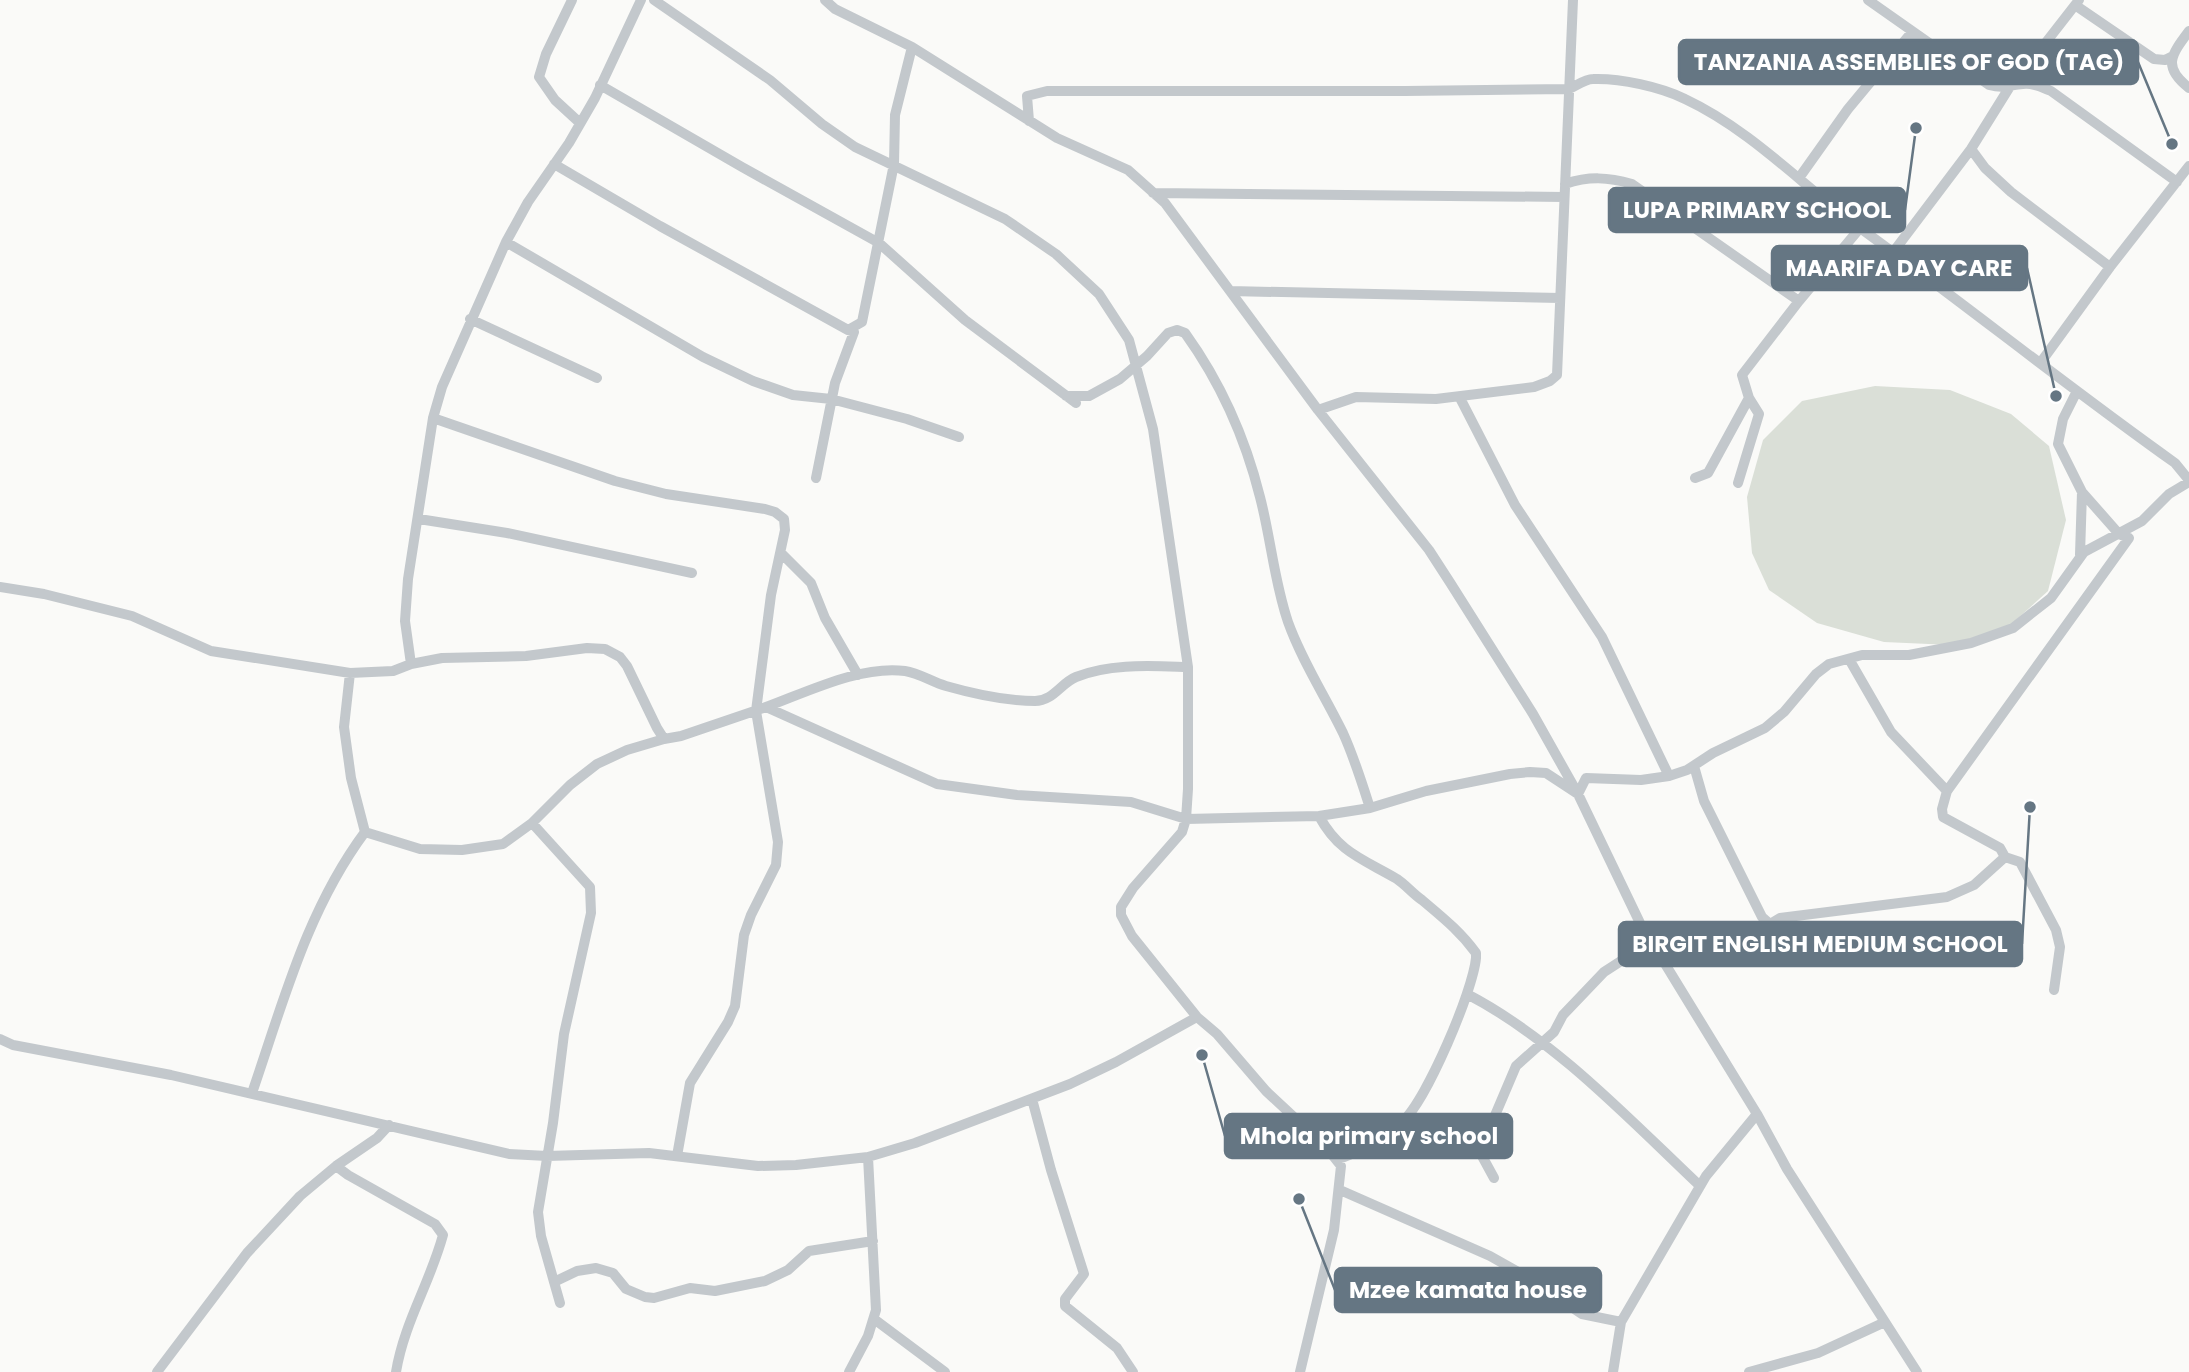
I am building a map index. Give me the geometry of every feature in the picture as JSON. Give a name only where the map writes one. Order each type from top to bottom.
[{"type":"street","points":[[572,0],[546,54],[539,77],[555,100],[580,123]]},
{"type":"street","points":[[411,664],[405,621],[408,579],[433,418],[447,374],[506,242],[580,123],[641,0]]},
{"type":"street","points":[[654,0],[770,80],[822,124],[855,147],[1005,219],[1056,254],[1099,294],[1129,340],[1153,429],[1188,667],[1188,789],[1186,819],[1178,839],[1133,888],[1121,907],[1121,915],[1132,936],[1197,1017],[1217,1034],[1266,1091],[1337,1159],[1341,1175],[1334,1230],[1300,1372]]},
{"type":"street","points":[[1318,410],[1356,397],[1460,397],[1534,387],[1550,381],[1556,375],[1573,0]]},
{"type":"street","points":[[1868,0],[1989,85],[2009,88],[2021,84],[2037,85],[2051,91],[2177,182]]},
{"type":"street","points":[[830,1],[912,47],[1057,138],[1128,170],[1165,203],[1318,410],[1429,550],[1533,714],[1578,794],[1653,945],[1757,1114],[1787,1169],[1917,1372]]},
{"type":"street","points":[[2021,84],[2040,50],[2077,3],[2189,88]]},
{"type":"street","points":[[2179,80],[2171,67],[2173,56],[2189,31]]},
{"type":"street","points":[[1799,178],[1848,109],[1912,32]]},
{"type":"street","points":[[848,330],[862,322],[894,164],[895,115],[912,47]]},
{"type":"street","points":[[2154,59],[2165,60],[2173,56]]},
{"type":"street","points":[[1029,121],[1027,96],[1047,91],[1405,92],[1569,89],[1591,79],[1647,85],[1684,98],[1725,121],[1860,228],[2175,463],[2189,481],[2169,494],[2129,538],[1947,791],[1942,809],[1944,817],[2000,848],[2005,857],[2020,862],[2056,930],[2060,947],[2054,990]]},
{"type":"street","points":[[600,85],[879,243],[965,320],[1076,403]]},
{"type":"street","points":[[1894,251],[1971,149],[2009,88]]},
{"type":"street","points":[[1971,149],[2011,192],[2109,267]]},
{"type":"street","points":[[554,164],[660,226],[854,332],[835,383],[816,478]]},
{"type":"street","points":[[2041,362],[2109,267],[2189,166]]},
{"type":"street","points":[[1565,184],[1580,178],[1616,180],[1632,184],[1799,301]]},
{"type":"street","points":[[1153,192],[1564,197]]},
{"type":"street","points":[[1738,483],[1759,414],[1749,398],[1742,375],[1860,228]]},
{"type":"street","points":[[506,242],[703,357],[752,381],[793,395],[831,400],[907,419],[959,437]]},
{"type":"street","points":[[1230,291],[1560,298]]},
{"type":"street","points":[[470,319],[597,378]]},
{"type":"street","points":[[1066,396],[1089,396],[1137,366],[1168,333],[1177,330],[1185,333],[1215,377],[1242,437],[1261,499],[1276,580],[1289,625],[1343,733],[1370,808]]},
{"type":"street","points":[[2077,391],[2063,419],[2058,444],[2082,492],[2119,534],[2129,538]]},
{"type":"street","points":[[1460,397],[1515,505],[1602,637],[1669,776]]},
{"type":"street","points":[[1695,478],[1708,473],[1749,398]]},
{"type":"street","points":[[433,418],[615,481],[666,494],[775,512],[786,523],[771,595],[761,709],[778,860],[748,923],[741,949],[737,1000],[733,1013],[690,1083],[677,1156]]},
{"type":"street","points":[[2080,555],[2082,492]]},
{"type":"street","points":[[419,519],[507,533],[692,573]]},
{"type":"street","points":[[1578,794],[1586,778],[1633,781],[1669,776],[1694,766],[1730,744],[1765,728],[1784,712],[1822,668],[1871,655],[1909,655],[1971,643],[2012,628],[2051,598],[2080,555],[2142,521]]},
{"type":"street","points":[[780,553],[811,583],[825,618],[858,675]]},
{"type":"street","points":[[0,587],[44,594],[132,616],[211,651],[350,673],[393,671],[411,664],[453,657],[526,656],[587,648],[605,649],[620,657],[627,666],[656,728],[664,738]]},
{"type":"street","points":[[1849,659],[1891,732],[1947,791]]},
{"type":"street","points":[[365,832],[420,849],[463,850],[503,844],[532,823],[570,785],[597,764],[627,750],[664,738],[681,736],[858,675],[906,671],[944,686],[992,697],[1038,701],[1052,695],[1074,677],[1087,674],[1131,666],[1188,667]]},
{"type":"street","points":[[252,1093],[296,959],[337,875],[365,832],[351,778],[344,727],[350,673]]},
{"type":"street","points":[[761,709],[937,784],[1017,795],[1131,802],[1186,819],[1319,816],[1370,808],[1426,791],[1530,772],[1546,773],[1578,794]]},
{"type":"street","points":[[1694,766],[1704,801],[1762,916],[1770,924]]},
{"type":"street","points":[[1319,816],[1328,833],[1340,846],[1399,881],[1453,925],[1476,953],[1472,982],[1439,1061],[1415,1105],[1404,1120],[1352,1155],[1337,1159]]},
{"type":"street","points":[[532,823],[592,892],[591,913],[564,1034],[538,1217],[560,1303]]},
{"type":"street","points":[[1494,1178],[1482,1156],[1483,1140],[1516,1066],[1554,1032],[1572,1005],[1604,972],[1638,950],[1653,945],[1673,951],[1688,951],[1770,924],[1780,918],[1947,897],[1974,885],[2005,857]]},
{"type":"street","points":[[1467,994],[1502,1012],[1544,1042],[1700,1186]]},
{"type":"street","points":[[0,1039],[13,1045],[171,1075],[509,1154],[547,1156],[629,1153],[758,1166],[796,1165],[868,1157],[915,1143],[1032,1099],[1116,1062],[1197,1017]]},
{"type":"street","points":[[1032,1099],[1084,1274],[1065,1299],[1065,1306],[1117,1348],[1133,1372]]},
{"type":"street","points":[[1613,1372],[1621,1322],[1706,1176],[1757,1114]]},
{"type":"street","points":[[157,1372],[247,1253],[300,1196],[336,1166],[377,1138],[389,1125]]},
{"type":"street","points":[[849,1372],[874,1319],[868,1157]]},
{"type":"street","points":[[336,1166],[435,1224],[443,1235],[429,1278],[407,1327],[396,1372]]},
{"type":"street","points":[[1340,1189],[1490,1256],[1582,1314],[1621,1322]]},
{"type":"street","points":[[554,1283],[577,1271],[596,1268],[613,1273],[626,1289],[645,1297],[690,1288],[715,1291],[765,1281],[788,1270],[809,1251],[873,1241]]},
{"type":"street","points":[[874,1319],[945,1372]]},
{"type":"street","points":[[1749,1372],[1818,1353],[1885,1322]]},
{"type":"shaded area","points":[[1875,386],[1950,390],[2011,414],[2049,446],[2066,520],[2048,591],[2006,629],[1951,645],[1884,642],[1817,623],[1769,590],[1752,553],[1747,497],[1763,440],[1802,401]]},
{"type":"place","name":"LUPA PRIMARY SCHOOL","points":[[1916,128]]},
{"type":"place","name":"TANZANIA ASSEMBLIES OF GOD (TAG)","points":[[2172,144]]},
{"type":"place","name":"MAARIFA DAY CARE","points":[[2056,396]]},
{"type":"place","name":"BIRGIT ENGLISH MEDIUM SCHOOL","points":[[2030,807]]},
{"type":"place","name":"Mhola primary school","points":[[1202,1055]]},
{"type":"place","name":"Mzee kamata house","points":[[1299,1199]]}]
